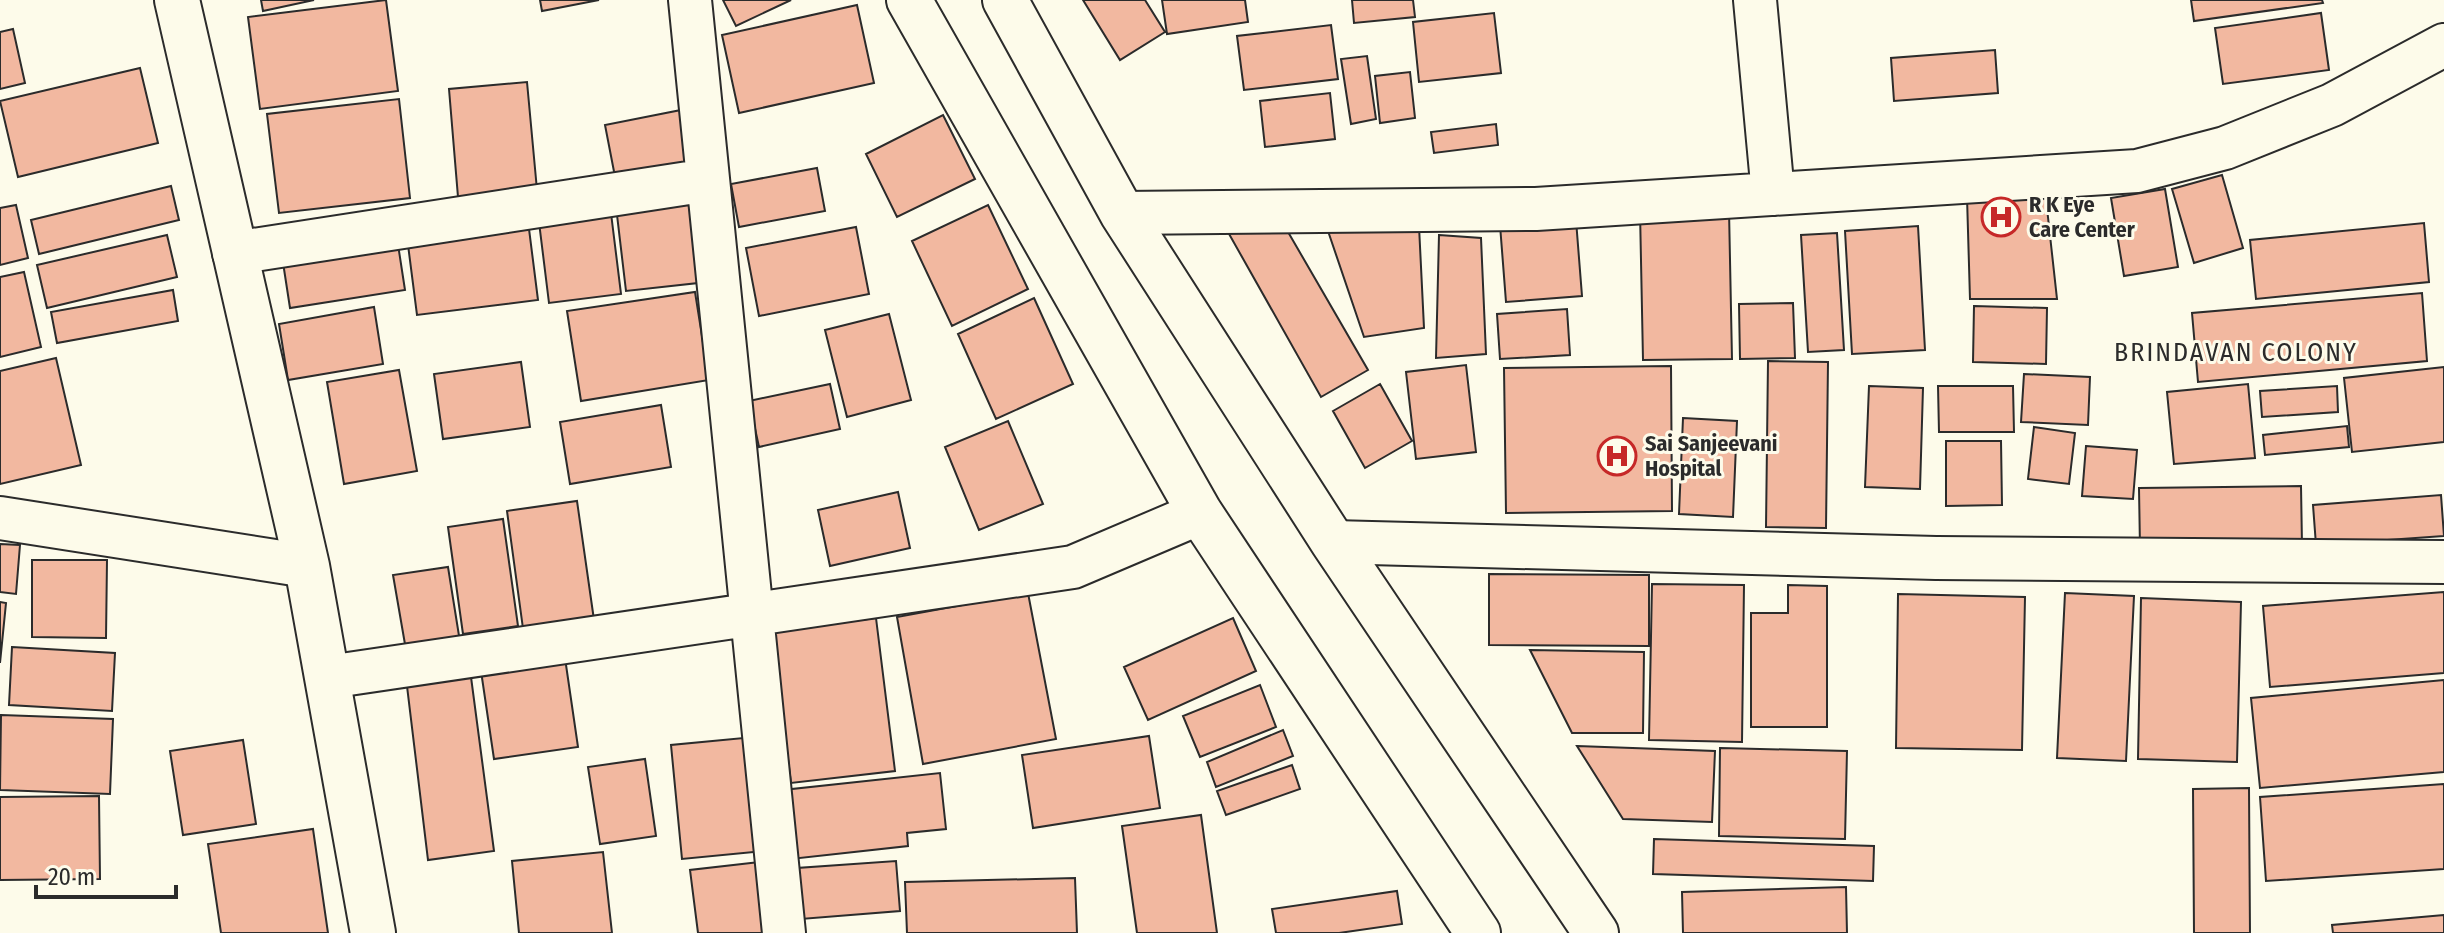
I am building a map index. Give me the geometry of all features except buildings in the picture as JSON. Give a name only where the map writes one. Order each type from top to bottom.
[{"type":"main road","points":[[177,0],[307,566],[373,933]]},
{"type":"main road","points":[[909,0],[1200,513],[1469,932]]},
{"type":"main road","points":[[1005,0],[1122,213],[1333,542],[1596,933]]},
{"type":"street","points":[[690,0],[755,614],[784,933]]},
{"type":"street","points":[[1755,0],[1773,194]]},
{"type":"street","points":[[1122,213],[1536,209],[2137,171],[2225,148],[2279,127],[2332,105],[2444,45]]},
{"type":"street","points":[[234,253],[708,180]]},
{"type":"street","points":[[328,677],[1073,567],[1200,513]]},
{"type":"street","points":[[0,518],[307,566]]},
{"type":"street","points":[[1333,542],[1936,558],[2444,562]]},
{"type":"place","name":"R K Eye Care Center","points":[[2001,217]]},
{"type":"place","name":"Sai Sanjeevani Hospital","points":[[1617,456]]},
{"type":"district","name":"BRINDAVAN COLONY","points":[[2236,352]]}]
